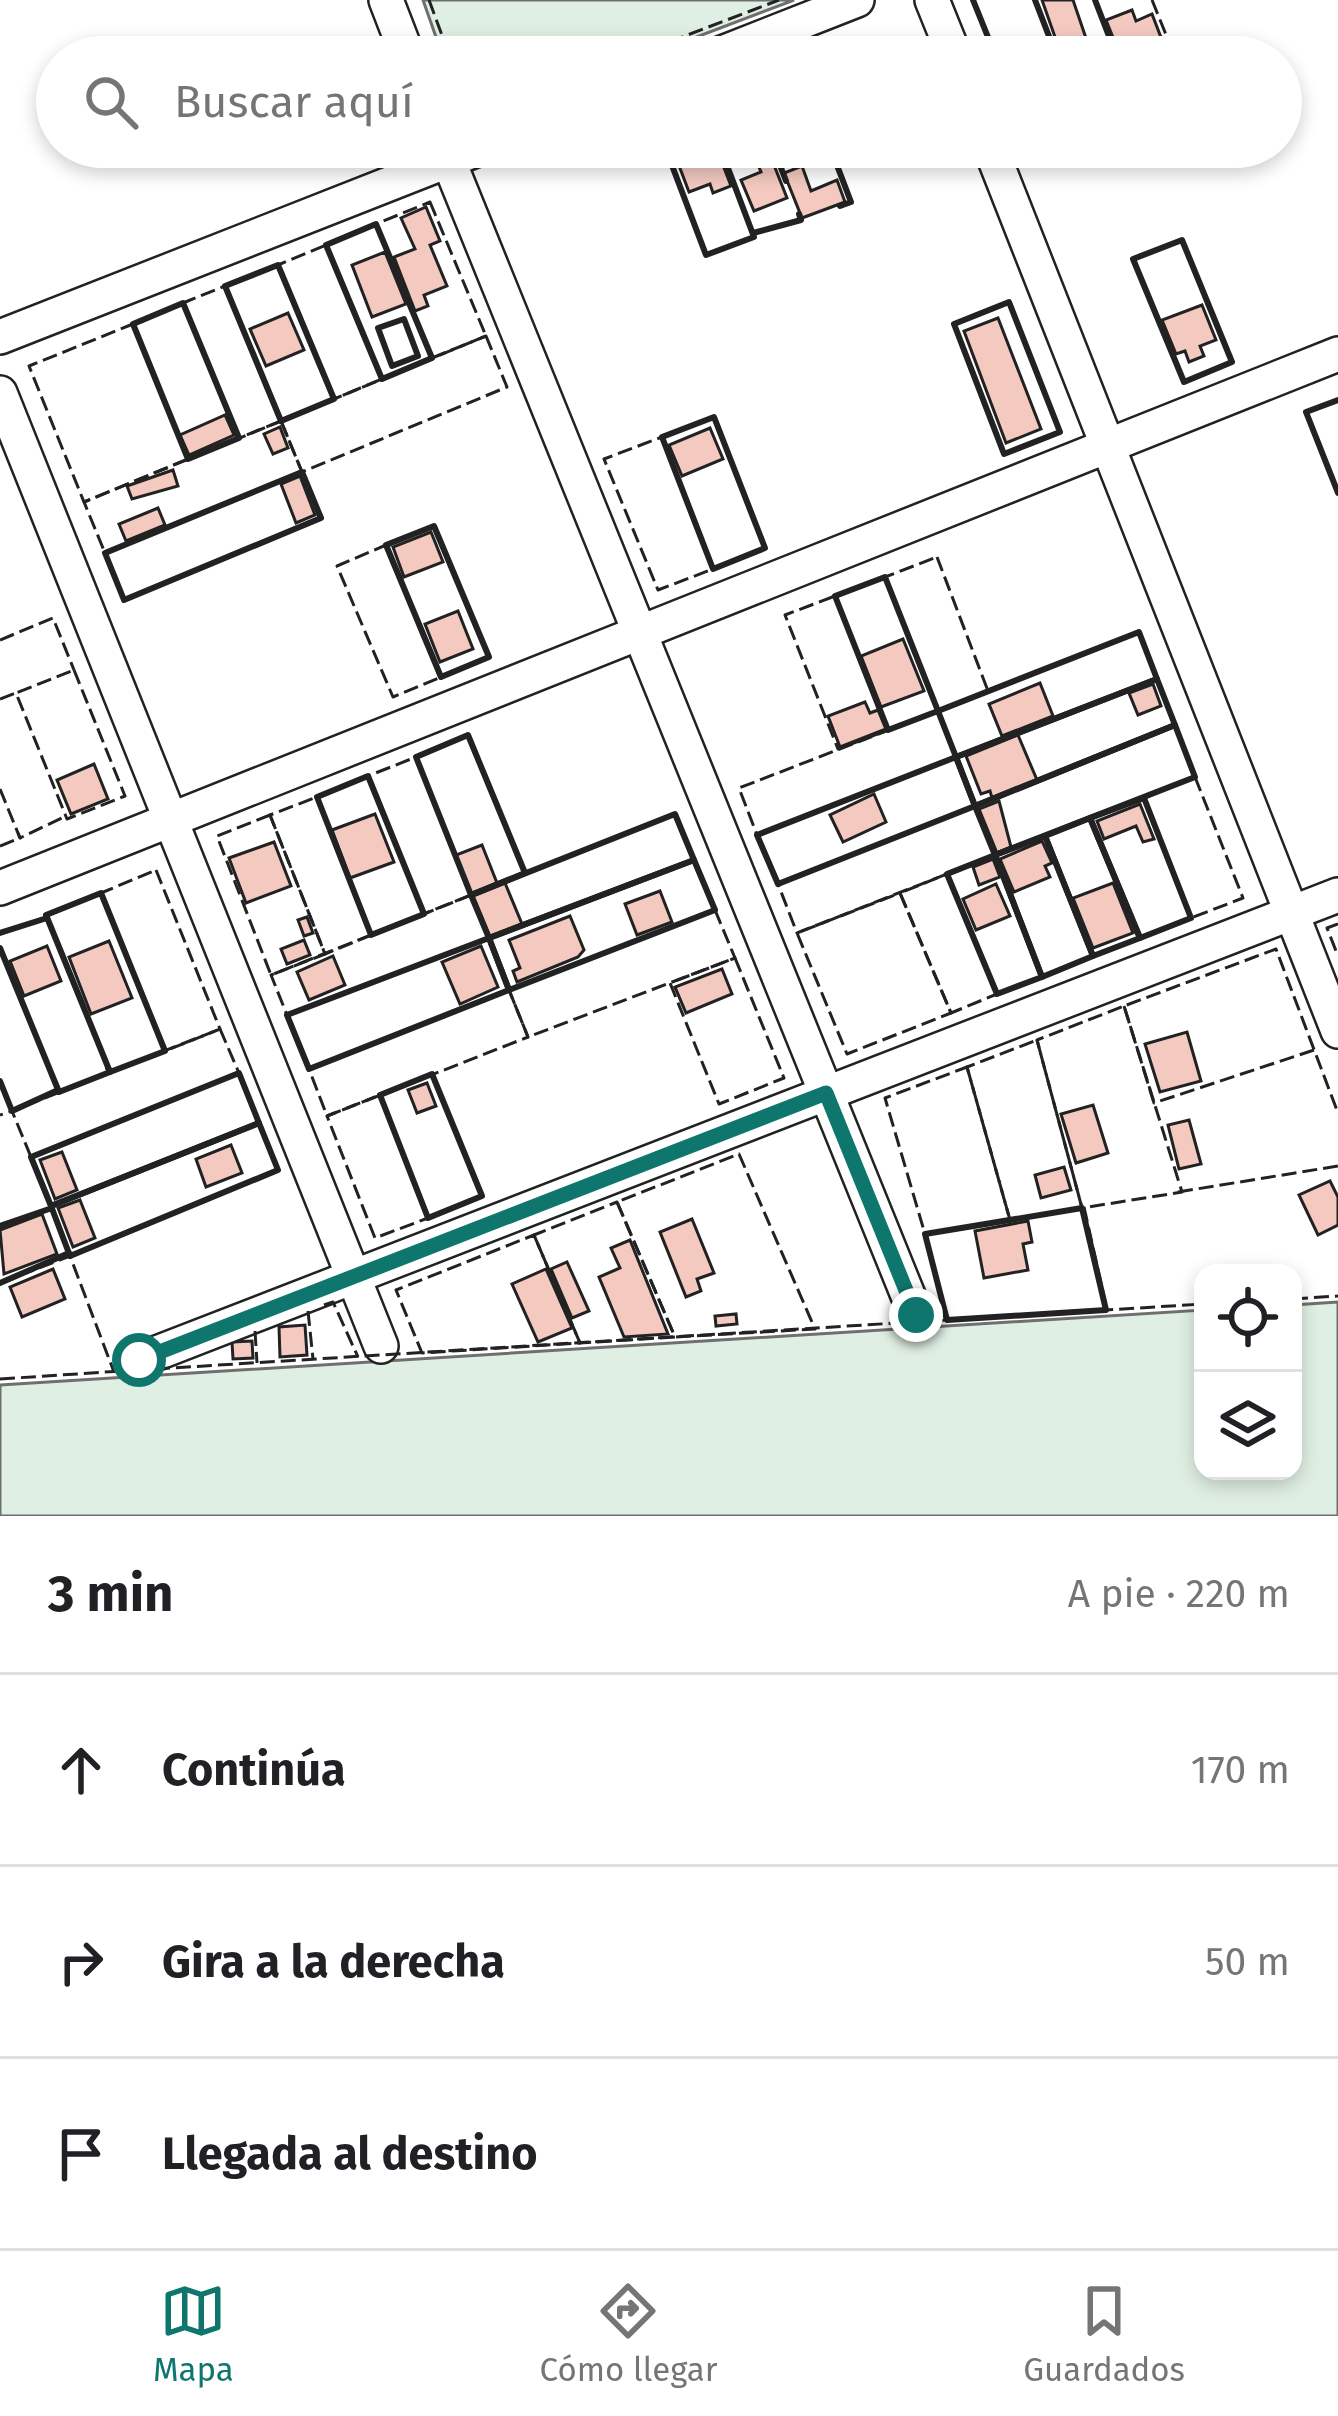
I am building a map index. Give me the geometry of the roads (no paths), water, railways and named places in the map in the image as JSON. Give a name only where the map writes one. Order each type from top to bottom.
[{"type":"street","points":[[386,0],[400,36]]},
{"type":"street","points":[[765,36],[857,0]]},
{"type":"street","points":[[932,0],[947,36]]},
{"type":"street","points":[[0,337],[412,168]]},
{"type":"street","points":[[452,168],[916,1315]]},
{"type":"street","points":[[998,168],[1338,1031]]},
{"type":"street","points":[[0,888],[1338,354]]},
{"type":"street","points":[[0,394],[381,1346]]},
{"type":"street","points":[[139,1360],[1338,895]]}]
